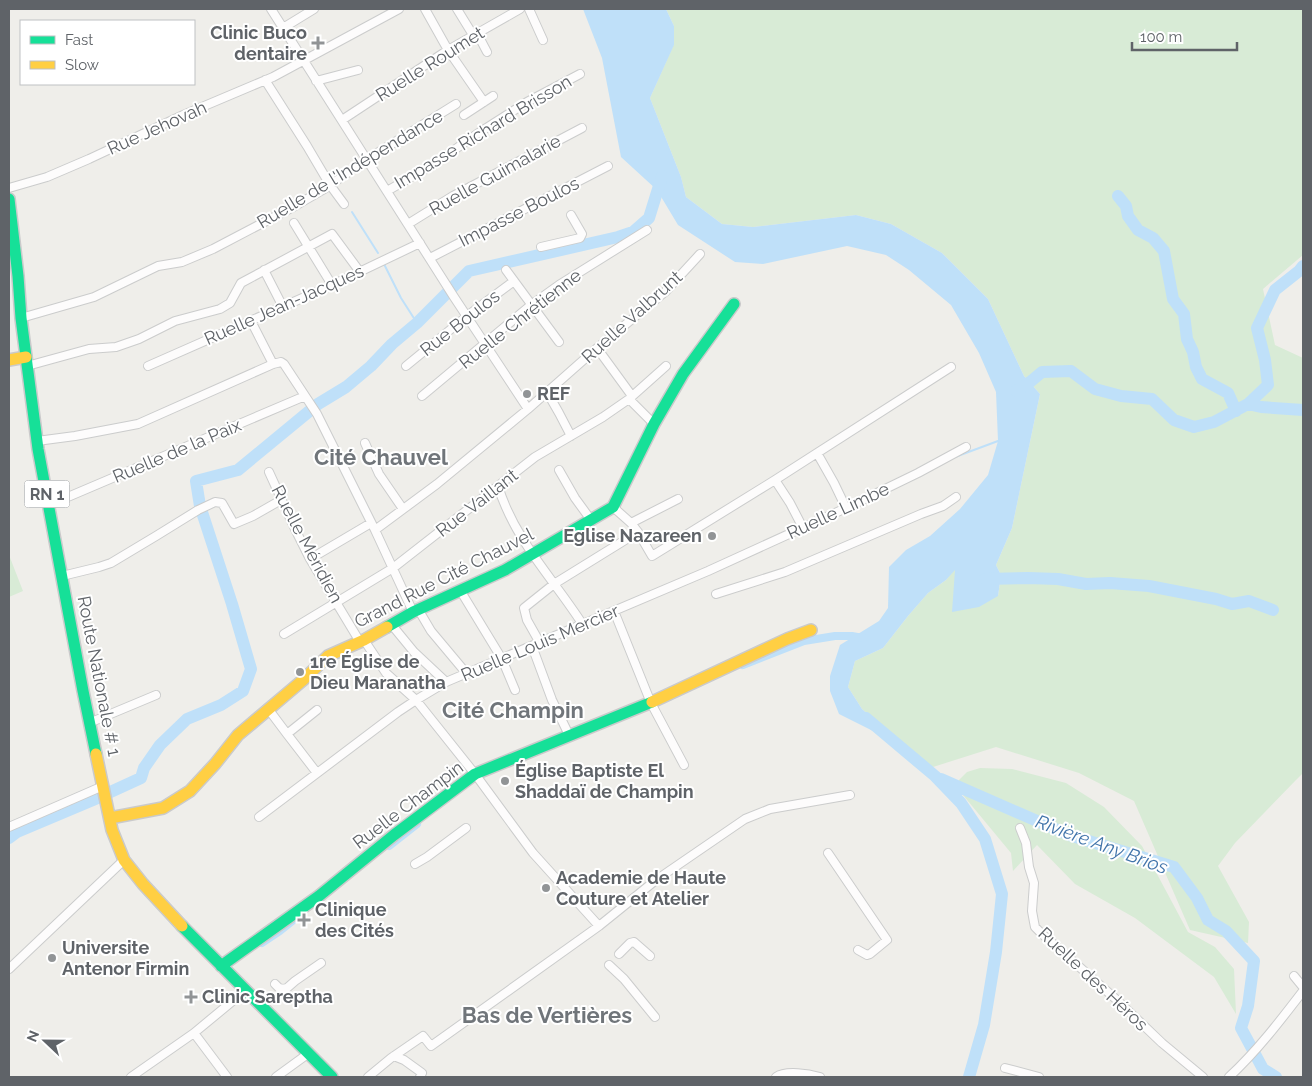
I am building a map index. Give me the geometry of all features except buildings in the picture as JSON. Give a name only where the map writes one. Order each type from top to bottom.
[{"type":"street","points":[[271,9],[446,285],[528,409]]},
{"type":"street","points":[[283,28],[314,9]]},
{"type":"street","name":"Rue Jehovah","points":[[9,188],[47,177],[265,80],[399,9]]},
{"type":"street","points":[[425,9],[448,50],[484,102]]},
{"type":"street","points":[[457,9],[488,52]]},
{"type":"street","name":"Ruelle Roumet","points":[[342,120],[448,50],[520,9]]},
{"type":"street","points":[[529,9],[543,40]]},
{"type":"street","points":[[316,81],[358,70]]},
{"type":"street","name":"Impasse Richard Brisson","points":[[387,191],[434,164],[527,102],[580,74]]},
{"type":"street","points":[[265,80],[330,185],[344,204]]},
{"type":"street","points":[[464,115],[494,96]]},
{"type":"street","name":"Ruelle de l'Indépendance","points":[[21,318],[94,297],[158,266],[182,262],[213,249],[295,206],[456,104]]},
{"type":"street","name":"Ruelle Guimalarie","points":[[408,224],[453,196],[582,128]]},
{"type":"street","name":"Impasse Boulos","points":[[430,258],[608,166]]},
{"type":"street","name":"Route Nationale # 1","points":[[9,199],[21,318],[38,449],[82,690],[112,830],[124,860],[154,897],[332,1077]]},
{"type":"street","points":[[541,247],[580,238],[582,234],[571,215]]},
{"type":"street","points":[[294,223],[332,286]]},
{"type":"street","name":"Ruelle Chrétienne","points":[[422,396],[531,305],[559,285],[647,230]]},
{"type":"street","points":[[9,360],[26,361],[89,349],[116,347],[139,339],[175,321],[220,309],[230,303],[241,283],[332,234],[360,272]]},
{"type":"street","name":"Ruelle Jean-Jacques","points":[[148,366],[332,286],[420,243]]},
{"type":"street","name":"Ruelle Valbrunt","points":[[310,559],[403,509],[441,480],[528,409],[597,348],[665,292],[700,254]]},
{"type":"street","points":[[264,270],[284,307]]},
{"type":"street","points":[[506,270],[559,342]]},
{"type":"street","name":"Rue Boulos","points":[[406,366],[467,316],[514,281]]},
{"type":"street","points":[[734,304],[683,374],[628,473],[613,507],[631,523],[652,556],[951,367]]},
{"type":"street","points":[[251,321],[273,364]]},
{"type":"street","points":[[597,348],[630,398],[654,424]]},
{"type":"street","points":[[38,441],[138,424],[281,362],[314,411],[416,610],[467,674]]},
{"type":"street","name":"Rue Vaillant","points":[[284,634],[393,568],[536,457],[603,417],[630,398],[666,366]]},
{"type":"street","points":[[547,392],[571,436]]},
{"type":"street","name":"Ruelle de la Paix","points":[[49,504],[305,396]]},
{"type":"street","points":[[365,443],[379,474],[403,509]]},
{"type":"street","name":"Ruelle Limbe","points":[[708,571],[846,508],[966,447]]},
{"type":"street","points":[[817,453],[846,508]]},
{"type":"street","points":[[559,470],[575,498],[591,520]]},
{"type":"street","name":"Ruelle Méridien","points":[[269,472],[310,559],[362,641],[386,673],[416,700],[475,774],[533,853],[599,926]]},
{"type":"street","points":[[775,480],[803,528]]},
{"type":"street","points":[[498,486],[509,517],[531,554],[583,625]]},
{"type":"street","points":[[716,594],[785,572],[943,506],[956,498]]},
{"type":"street","points":[[631,523],[678,499]]},
{"type":"street","points":[[62,576],[111,563],[198,510],[215,502],[222,503],[234,524],[253,516],[281,500]]},
{"type":"street","name":"Grand Rue Cité Chauvel","points":[[110,818],[163,808],[190,791],[238,735],[269,710],[328,656],[362,641],[416,610],[505,570],[613,507]]},
{"type":"street","points":[[569,735],[552,700],[524,608],[554,584],[638,532]]},
{"type":"street","name":"Ruelle Louis Mercier","points":[[259,817],[416,700],[446,682],[708,571]]},
{"type":"street","points":[[460,590],[502,659],[515,690]]},
{"type":"street","points":[[614,611],[652,703],[684,765]]},
{"type":"street","points":[[391,624],[414,652],[446,682]]},
{"type":"street","name":"Ruelle Champin","points":[[221,966],[319,896],[394,835],[475,774],[652,703],[745,658],[812,630]]},
{"type":"street","points":[[90,723],[156,695]]},
{"type":"street","points":[[269,710],[317,773]]},
{"type":"street","points":[[287,734],[317,710]]},
{"type":"street","points":[[9,827],[103,786]]},
{"type":"street","points":[[368,1077],[423,1036],[430,1046],[599,926],[656,880],[745,819],[770,809],[850,795]]},
{"type":"street","points":[[415,864],[466,828]]},
{"type":"street","name":"Ruelle des Héros","points":[[1020,828],[1026,843],[1029,867],[1034,883],[1032,911],[1036,927],[1040,933],[1118,1001],[1162,1043],[1203,1077]]},
{"type":"street","points":[[828,853],[887,940],[870,954],[867,955],[858,950]]},
{"type":"street","points":[[9,969],[124,860]]},
{"type":"street","points":[[619,954],[630,943],[634,942],[650,956]]},
{"type":"street","points":[[275,984],[283,990],[321,963]]},
{"type":"street","points":[[609,965],[624,979],[655,1017]]},
{"type":"street","points":[[1229,1077],[1266,1039],[1303,989],[1294,976]]},
{"type":"street","points":[[131,1077],[194,1033],[246,990]]},
{"type":"street","points":[[194,1033],[227,1077]]},
{"type":"street","points":[[276,1077],[309,1054]]},
{"type":"street","points":[[394,1056],[404,1060],[422,1073],[420,1077]]},
{"type":"street","points":[[1005,1068],[1039,1077]]},
{"type":"street","points":[[776,1077],[781,1074],[811,1074],[820,1077]]},
{"type":"green space","points":[[666,9],[1303,9],[1303,255],[1263,289],[1275,345],[1303,358],[1303,773],[1235,843],[1218,866],[1249,922],[1248,943],[1190,930],[1134,801],[1079,773],[996,747],[933,767],[920,762],[862,709],[848,687],[855,661],[883,648],[928,593],[946,580],[955,569],[998,596],[1001,575],[996,565],[1012,528],[1040,394],[1024,376],[988,299],[942,253],[891,224],[856,215],[753,227],[722,224],[686,197],[681,177],[650,98],[674,44],[674,26]]},
{"type":"green space","points":[[9,555],[23,591],[9,597]]},
{"type":"green space","points":[[980,768],[1012,769],[1066,783],[1104,807],[1142,846],[1188,932],[1215,947],[1234,969],[1236,1014],[1214,977],[1135,918],[1075,884],[1037,845],[1013,871],[1011,853],[958,789],[959,780],[967,772]]},
{"type":"water","points":[[583,9],[666,9],[674,26],[674,45],[650,98],[681,177],[686,197],[722,224],[753,227],[856,215],[891,224],[942,253],[988,299],[1024,376],[1040,394],[1012,528],[996,565],[1001,575],[998,596],[979,607],[952,612],[955,570],[946,580],[928,593],[883,648],[855,661],[848,687],[862,709],[880,725],[875,732],[839,714],[830,691],[830,676],[840,645],[879,621],[888,608],[889,567],[906,550],[930,536],[960,509],[988,475],[998,441],[996,392],[979,353],[951,305],[909,270],[886,255],[847,246],[763,264],[735,262],[678,225],[657,190],[621,157],[602,58]]},
{"type":"waterway","points":[[9,838],[17,832],[141,778],[144,768],[160,745],[187,719],[221,705],[243,691],[251,669],[200,506],[196,481],[238,470],[318,404],[346,387],[417,323],[469,271],[633,232],[649,218],[662,176]]},
{"type":"waterway","points":[[1118,196],[1126,206],[1128,216],[1138,230],[1153,238],[1164,251],[1173,299],[1184,314],[1187,339],[1202,379],[1228,393],[1236,411]]},
{"type":"waterway","points":[[352,212],[378,253]]},
{"type":"waterway","points":[[384,264],[401,298],[417,323]]},
{"type":"waterway","points":[[1016,391],[1042,372],[1071,371],[1095,389],[1121,396],[1152,399],[1174,420],[1194,427],[1214,422],[1248,404],[1268,385],[1265,360],[1257,328],[1275,290],[1303,266]]},
{"type":"waterway","points":[[1248,404],[1261,407],[1303,410]]},
{"type":"waterway","points":[[955,457],[998,441]]},
{"type":"waterway","points":[[985,579],[1058,579],[1086,584],[1110,583],[1149,586],[1232,604],[1249,601],[1273,610]]},
{"type":"waterway","points":[[743,665],[804,641],[835,636],[863,638]]},
{"type":"waterway","points":[[866,718],[935,776],[961,803],[985,839],[1002,894],[996,952],[984,1025],[969,1077]]},
{"type":"waterway","name":"Rivière Any Brios","points":[[941,779],[1069,835],[1174,867],[1197,898],[1208,920],[1226,931],[1254,961],[1248,1006],[1241,1028],[1263,1069],[1276,1077]]},
{"type":"waterway","points":[[389,846],[417,824]]},
{"type":"waterway","points":[[262,943],[295,919]]},
{"type":"traffic: fast","points":[[9,199],[21,318],[38,449],[96,754]]},
{"type":"traffic: fast","points":[[387,627],[413,612],[505,570],[613,507],[654,424],[683,374],[734,304]]},
{"type":"traffic: fast","points":[[221,966],[319,896],[394,835],[475,774],[652,702]]},
{"type":"traffic: fast","points":[[182,926],[332,1077]]},
{"type":"traffic: slow","points":[[9,360],[26,357]]},
{"type":"traffic: slow","points":[[110,818],[163,808],[190,791],[238,735],[303,680],[328,656],[364,640],[387,627]]},
{"type":"traffic: slow","points":[[652,702],[787,639],[811,630]]},
{"type":"traffic: slow","points":[[96,754],[112,830],[124,860],[143,884],[182,926]]},
{"type":"place","name":"Clinic Buco dentaire","points":[[318,43]]},
{"type":"place","name":"REF","points":[[527,394]]},
{"type":"place","name":"Eglise Nazareen","points":[[712,536]]},
{"type":"place","name":"1re Église de Dieu Maranatha","points":[[300,672]]},
{"type":"place","name":"Église Baptiste El Shaddaï de Champin","points":[[505,781]]},
{"type":"place","name":"Academie de Haute Couture et Atelier","points":[[546,888]]},
{"type":"place","name":"Clinique des Cités","points":[[304,920]]},
{"type":"place","name":"Universite Antenor Firmin","points":[[52,958]]},
{"type":"place","name":"Clinic Sareptha","points":[[191,997]]},
{"type":"district","name":"Cité Chauvel","points":[[381,457]]},
{"type":"district","name":"Cité Champin","points":[[513,710]]},
{"type":"district","name":"Bas de Vertières","points":[[547,1015]]}]
